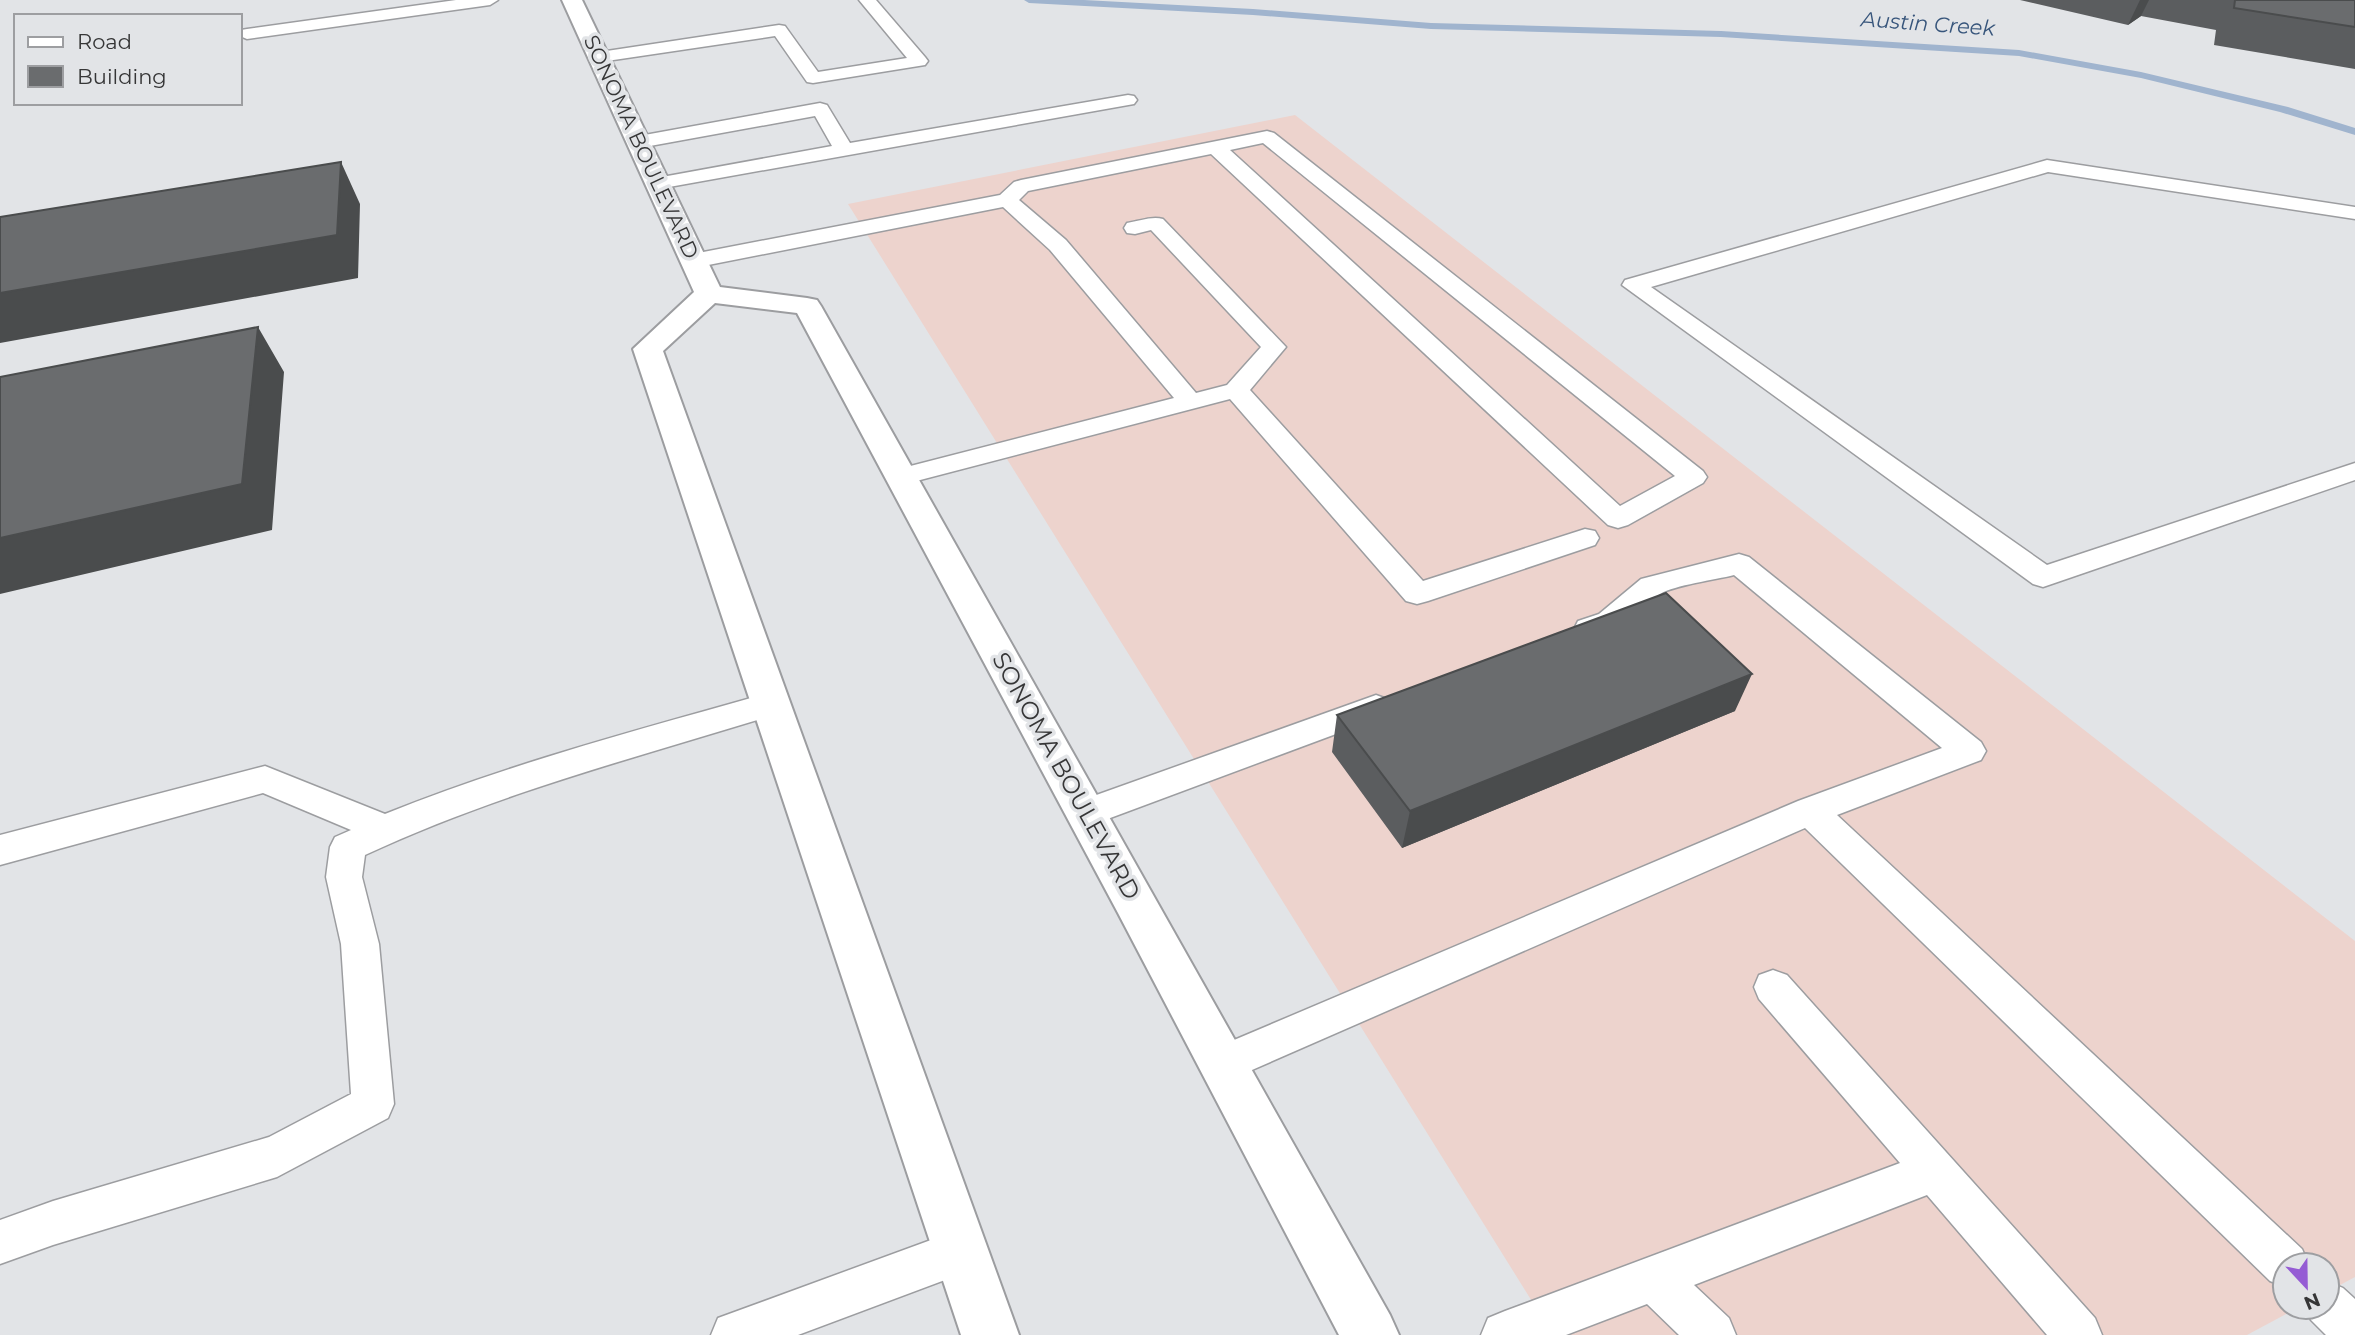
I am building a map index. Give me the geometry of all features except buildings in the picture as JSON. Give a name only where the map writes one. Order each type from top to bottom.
[{"type":"main road","name":"SONOMA BOULEVARD","points":[[572,0],[701,278],[807,306],[1370,1335]]},
{"type":"main road","points":[[701,278],[648,349],[990,1335]]},
{"type":"lane","points":[[247,34],[490,0]]},
{"type":"lane","points":[[600,57],[779,30],[813,78],[919,61],[867,0]]},
{"type":"lane","points":[[658,183],[1128,100]]},
{"type":"lane","points":[[639,142],[820,108],[844,150]]},
{"type":"lane","points":[[701,278],[1007,200],[1021,186],[1267,136],[1693,477],[1618,519],[1215,147]]},
{"type":"lane","points":[[2355,213],[2047,166],[1633,285],[2043,578],[2355,471]]},
{"type":"lane","points":[[1007,200],[1058,245],[1191,402]]},
{"type":"lane","points":[[901,477],[1236,390],[1274,347],[1156,223],[1135,228]]},
{"type":"lane","points":[[1058,245],[1084,239]]},
{"type":"lane","points":[[1236,390],[1417,594],[1586,538]]},
{"type":"lane","points":[[1222,1064],[1810,811],[1969,751],[1739,565],[1651,586],[1610,621],[1558,640]]},
{"type":"lane","points":[[1086,813],[1401,698]]},
{"type":"lane","points":[[0,1242],[277,1156],[373,1104],[360,944],[344,877],[348,847],[385,829],[538,773],[772,704]]},
{"type":"lane","points":[[0,850],[265,779],[385,829]]},
{"type":"lane","points":[[1810,811],[2271,1251]]},
{"type":"lane","points":[[1773,987],[2078,1335]]},
{"type":"lane","points":[[1505,1335],[1935,1171]]},
{"type":"lane","points":[[736,1335],[961,1252]]},
{"type":"lane","points":[[1654,1278],[1712,1335]]},
{"type":"lane","points":[[2341,1318],[2355,1331]]},
{"type":"shaded area","points":[[1295,115],[2355,941],[2355,1277],[2341,1284],[2341,1251],[2271,1251],[2273,1321],[2247,1335],[1553,1335],[848,204]]},
{"type":"waterway","name":"Austin Creek","points":[[1029,0],[1253,12],[1431,26],[1721,34],[2019,53],[2141,75],[2284,109],[2355,132]]}]
